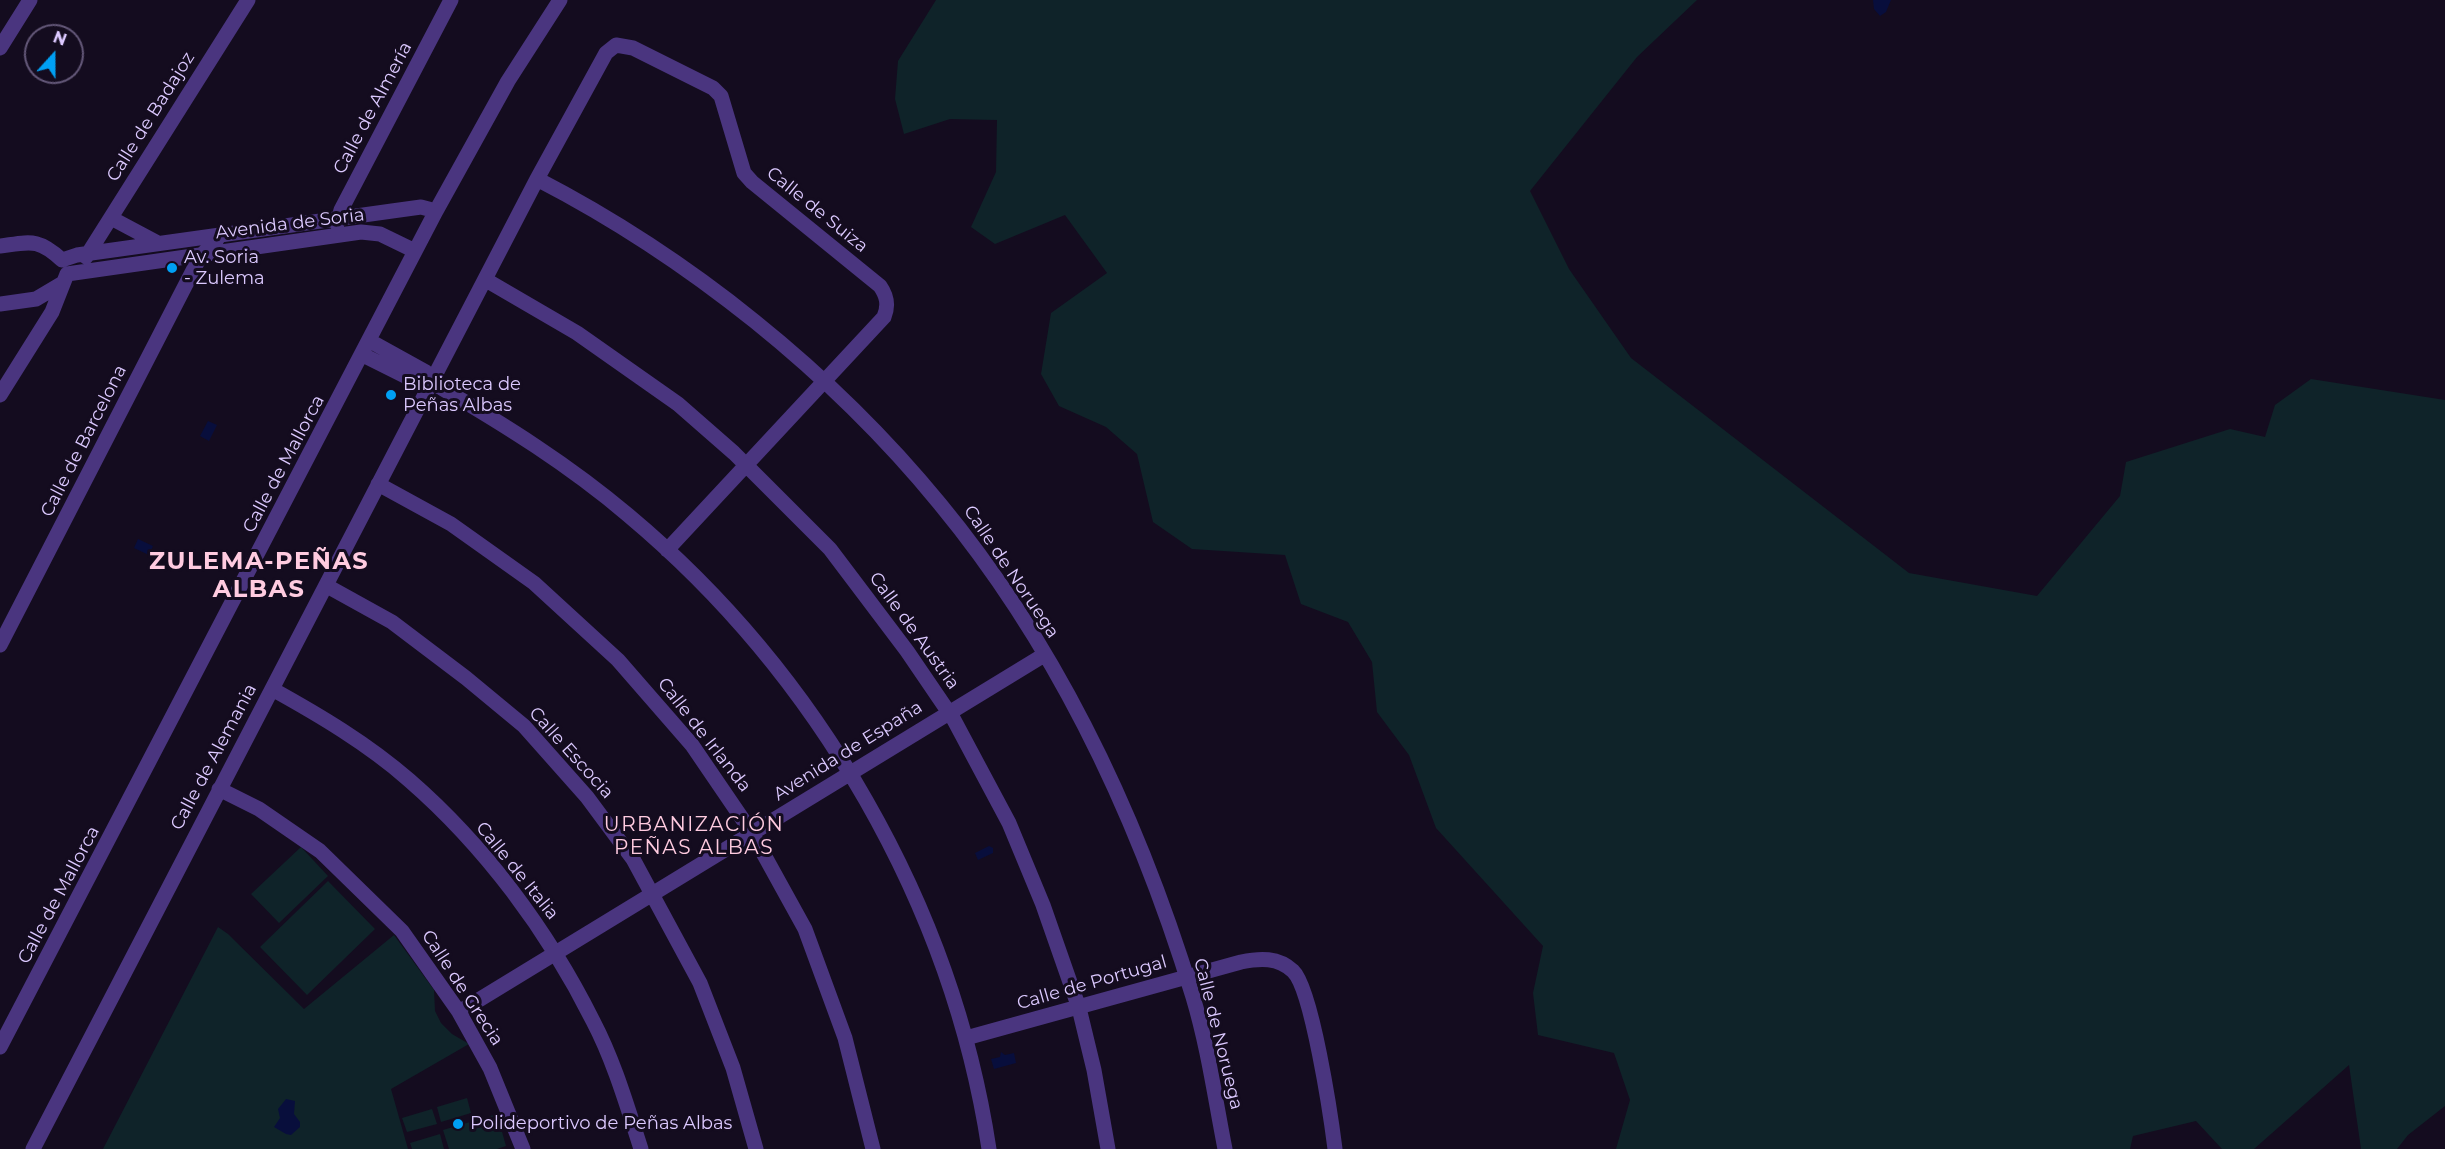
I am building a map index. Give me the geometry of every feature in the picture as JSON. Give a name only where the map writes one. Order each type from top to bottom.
[{"type":"street","points":[[0,48],[30,0]]},
{"type":"street","name":"Calle de Badajoz","points":[[88,254],[248,0]]},
{"type":"street","name":"Calle de Almería","points":[[337,218],[451,0]]},
{"type":"street","name":"Calle de Mallorca","points":[[0,1047],[363,356],[436,211],[508,81],[560,0]]},
{"type":"street","name":"Calle de Suiza","points":[[431,383],[537,179],[606,53],[616,45],[633,48],[713,88],[721,96],[744,173],[752,182],[880,286],[886,294],[887,309],[884,317],[667,550]]},
{"type":"street","name":"Calle de Noruega","points":[[537,179],[585,204],[653,245],[770,335],[824,382],[899,456],[941,505],[978,554],[1044,655],[1105,766],[1151,874],[1186,977],[1212,1080],[1224,1149]]},
{"type":"street","name":"Avenida de Soria","points":[[0,304],[36,299],[88,254],[421,207],[436,211]]},
{"type":"street","points":[[111,218],[159,243]]},
{"type":"street","points":[[337,218],[339,235]]},
{"type":"street","name":"Avenida de Soria","points":[[70,269],[201,255],[371,232],[415,251]]},
{"type":"street","name":"Avenida de Soria","points":[[201,255],[220,235]]},
{"type":"street","name":"Avenida de Soria","points":[[186,240],[201,255]]},
{"type":"street","points":[[0,246],[27,242],[38,243],[52,250],[70,269],[52,312],[0,395]]},
{"type":"street","name":"Calle de Barcelona","points":[[0,645],[201,255]]},
{"type":"street","name":"Calle de Austria","points":[[486,280],[586,339],[678,405],[747,465],[830,549],[907,651],[948,712],[1009,823],[1042,905],[1079,1008],[1094,1070],[1108,1149]]},
{"type":"street","points":[[370,341],[426,372],[431,383],[540,447],[628,514],[732,615],[802,702],[849,773],[886,837],[916,901],[945,974],[966,1038],[978,1084],[989,1149]]},
{"type":"street","points":[[363,356],[421,384],[431,383]]},
{"type":"street","name":"Calle de Alemania","points":[[33,1149],[431,383]]},
{"type":"street","name":"Calle de Irlanda","points":[[378,484],[451,524],[534,583],[618,660],[692,744],[752,833],[805,929],[845,1038],[873,1149]]},
{"type":"street","name":"Calle Escocia","points":[[327,586],[392,622],[466,678],[524,726],[586,797],[633,859],[700,983],[733,1068],[756,1149]]},
{"type":"street","name":"Avenida de España","points":[[459,1012],[1044,655]]},
{"type":"street","name":"Calle de Italia","points":[[273,689],[345,733],[409,779],[481,852],[517,898],[555,954],[594,1022],[625,1097],[641,1149]]},
{"type":"street","name":"Calle de Grecia","points":[[219,789],[259,809],[320,851],[402,931],[459,1012],[490,1068],[523,1149]]},
{"type":"street","name":"Calle de Portugal","points":[[966,1038],[1241,962],[1264,959],[1286,965],[1295,973],[1305,993],[1335,1149]]},
{"type":"shaded area","points":[[936,0],[1697,0],[1637,57],[1530,191],[1569,269],[1631,358],[1909,573],[2037,596],[2120,496],[2126,462],[2230,429],[2265,437],[2275,405],[2311,379],[2445,400],[2445,1106],[2408,1135],[2397,1149],[2361,1149],[2349,1065],[2254,1149],[2222,1149],[2196,1121],[2133,1136],[2130,1149],[1616,1149],[1630,1100],[1614,1053],[1538,1035],[1533,993],[1543,946],[1436,828],[1409,755],[1377,712],[1372,662],[1348,622],[1301,604],[1285,555],[1192,549],[1153,522],[1137,454],[1106,427],[1059,406],[1041,374],[1051,313],[1107,273],[1065,215],[995,244],[971,227],[996,172],[997,120],[950,119],[904,134],[895,99],[898,61]]},
{"type":"shaded area","points":[[1873,0],[1891,0],[1886,12],[1880,16],[1874,9]]},
{"type":"shaded area","points":[[208,421],[217,425],[209,441],[200,436]]},
{"type":"shaded area","points":[[138,539],[153,546],[149,555],[134,548]]},
{"type":"shaded area","points":[[989,846],[993,848],[993,853],[978,860],[975,853]]},
{"type":"shaded area","points":[[301,847],[328,876],[279,923],[251,894]]},
{"type":"shaded area","points":[[328,881],[375,929],[307,995],[260,947]]},
{"type":"shaded area","points":[[218,927],[228,934],[304,1009],[394,935],[434,990],[435,1011],[441,1023],[452,1034],[469,1044],[391,1089],[408,1149],[103,1149]]},
{"type":"shaded area","points":[[1001,1052],[1005,1055],[1014,1053],[1016,1063],[994,1069],[991,1059],[1000,1057]]},
{"type":"shaded area","points":[[467,1098],[471,1113],[441,1122],[437,1107]]},
{"type":"shaded area","points":[[286,1099],[295,1101],[294,1114],[300,1122],[300,1127],[291,1135],[274,1127],[280,1118],[278,1109]]},
{"type":"shaded area","points":[[432,1109],[437,1124],[407,1132],[402,1118]]},
{"type":"shaded area","points":[[497,1114],[506,1146],[497,1149],[449,1149],[443,1130]]},
{"type":"shaded area","points":[[440,1134],[444,1149],[412,1149],[410,1143]]},
{"type":"place","name":"Av. Soria - Zulema","points":[[172,268]]},
{"type":"place","name":"Biblioteca de Peñas Albas","points":[[391,395]]},
{"type":"place","name":"Polideportivo de Peñas Albas","points":[[458,1124]]},
{"type":"district","name":"ZULEMA-PEÑAS ALBAS","points":[[259,576]]},
{"type":"district","name":"URBANIZACIÓN PEÑAS ALBAS","points":[[694,836]]}]
